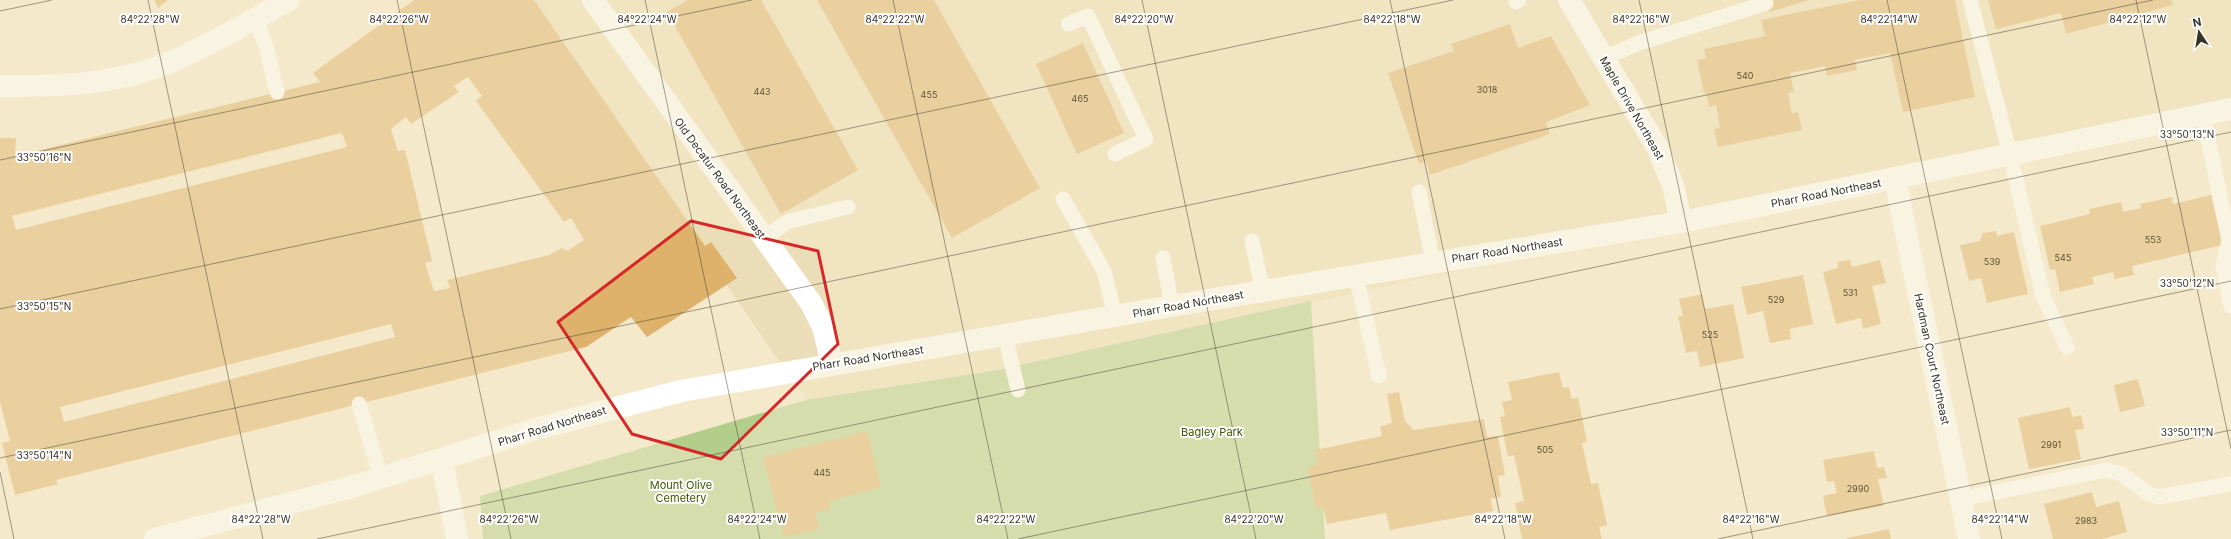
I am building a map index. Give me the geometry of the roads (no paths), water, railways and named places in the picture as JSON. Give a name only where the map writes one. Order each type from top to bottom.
[{"type":"street","points":[[0,86],[54,86],[98,82],[140,73],[181,56],[289,0]]},
{"type":"street","name":"Old Decatur Road Northeast","points":[[593,0],[811,303],[823,327],[832,363]]},
{"type":"street","name":"Maple Drive Northeast","points":[[1569,0],[1657,147],[1674,184],[1681,222]]},
{"type":"street","name":"Pharr Road Northeast","points":[[154,539],[381,478],[442,460],[536,429],[681,391],[832,363],[1681,222],[2231,109]]},
{"type":"street","name":"Hardman Court Northeast","points":[[1895,179],[1970,539]]},
{"type":"street","points":[[442,460],[457,539]]},
{"type":"lane","points":[[1970,0],[2010,154],[2043,296],[2067,347]]},
{"type":"lane","points":[[1604,58],[1639,43],[1766,3]]},
{"type":"lane","points":[[1068,24],[1088,16],[1146,139],[1115,154]]},
{"type":"lane","points":[[255,18],[266,46],[277,92]]},
{"type":"lane","points":[[2203,115],[2230,240],[2222,266],[2231,306]]},
{"type":"lane","points":[[1419,192],[1433,262]]},
{"type":"lane","points":[[1063,199],[1104,271],[1115,316]]},
{"type":"lane","points":[[764,238],[787,222],[848,207]]},
{"type":"lane","points":[[1252,241],[1263,291]]},
{"type":"lane","points":[[1163,258],[1172,306]]},
{"type":"lane","points":[[1356,276],[1379,376]]},
{"type":"lane","points":[[1005,335],[1018,390]]},
{"type":"lane","points":[[359,404],[381,478]]},
{"type":"lane","points":[[1961,498],[2106,470],[2120,473],[2149,494],[2158,497],[2231,484]]},
{"type":"park label","name":"Bagley Park","points":[[1212,432]]},
{"type":"park label","name":"Mount Olive Cemetery","points":[[681,491]]}]
